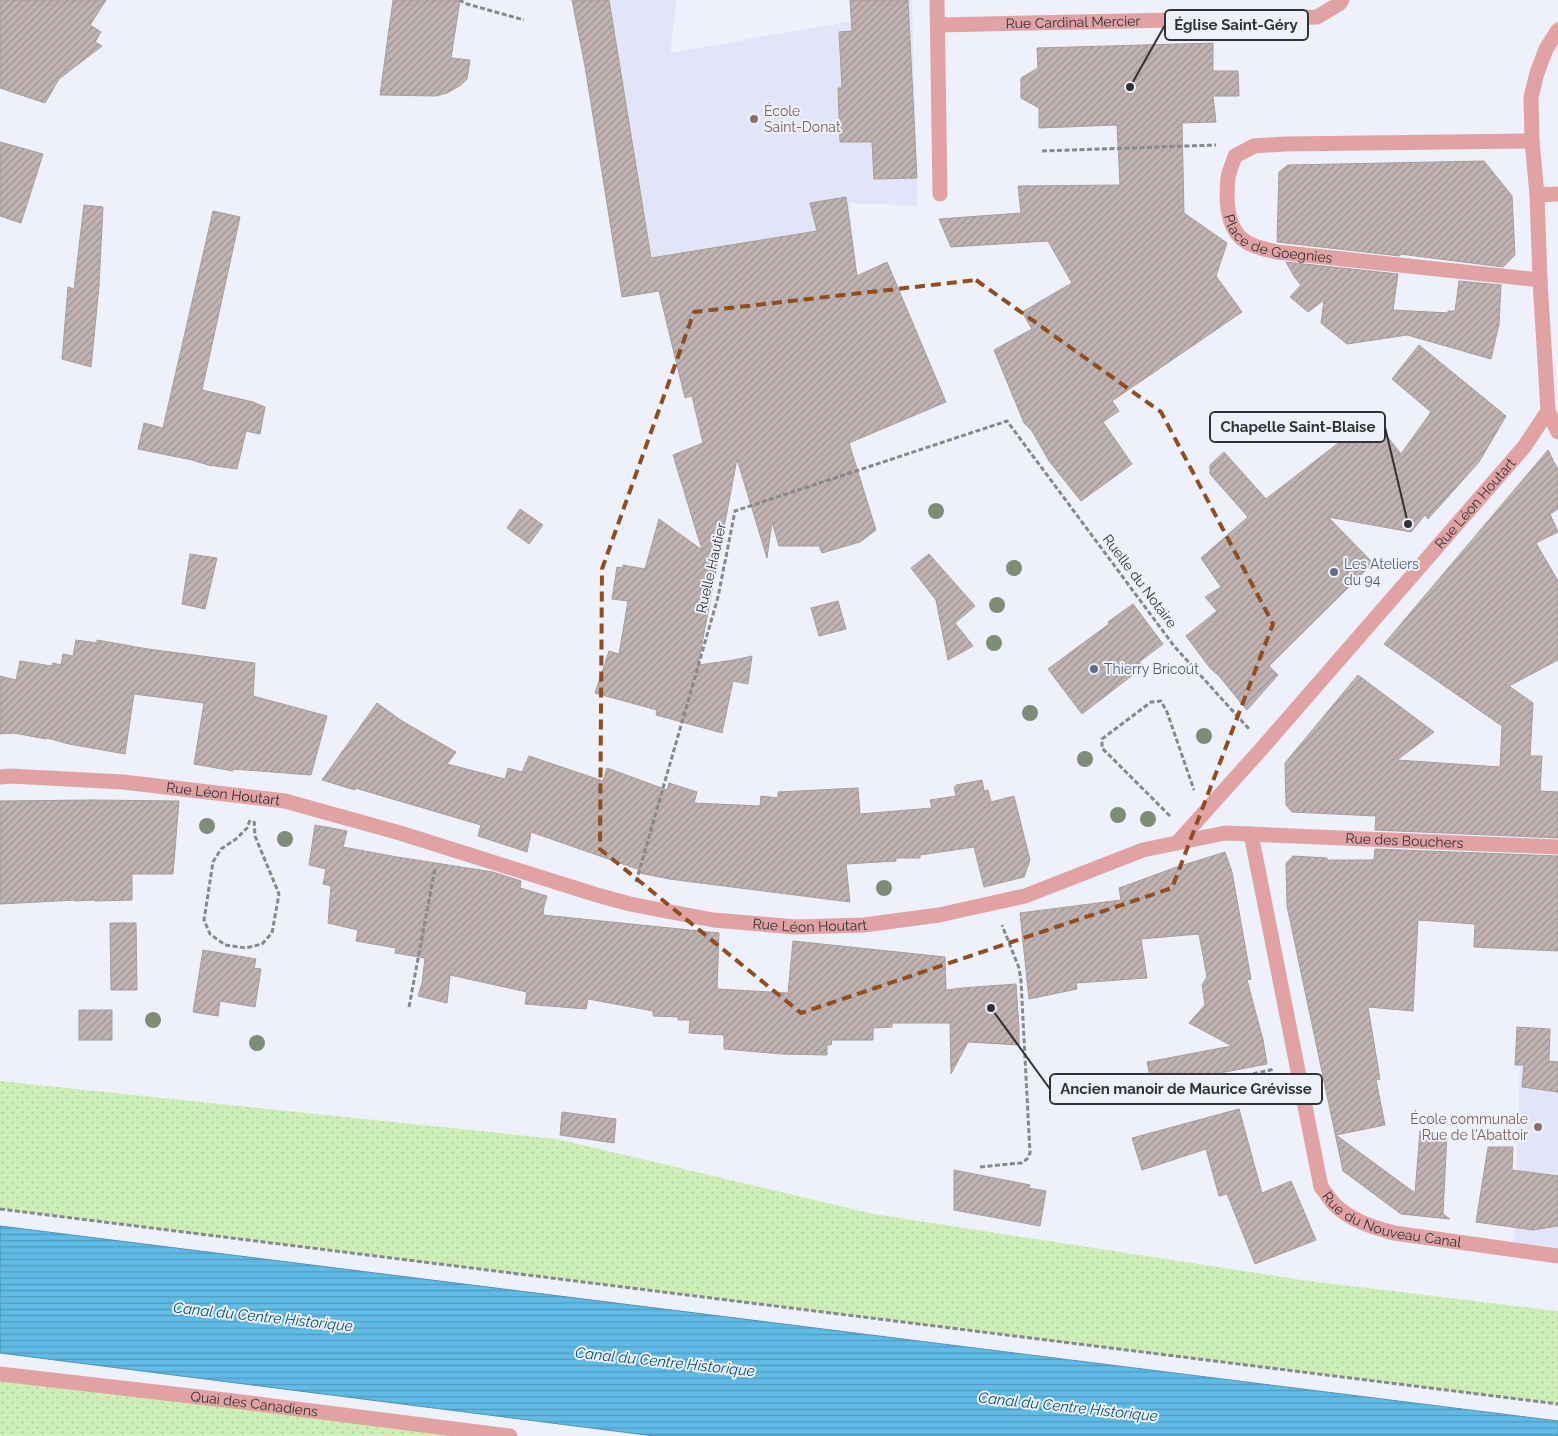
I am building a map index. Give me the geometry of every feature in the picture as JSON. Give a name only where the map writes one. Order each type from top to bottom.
[{"type":"street","points":[[937,0],[940,194]]},
{"type":"street","name":"Rue Cardinal Mercier","points":[[938,25],[1317,17],[1339,4],[1342,0]]},
{"type":"street","points":[[1558,30],[1546,49],[1531,97],[1532,141],[1538,195],[1540,280],[1548,412],[1558,432]]},
{"type":"street","name":"Place de Goegnies","points":[[1532,141],[1254,146],[1235,156],[1228,178],[1228,211],[1233,226],[1241,238],[1258,248],[1277,252],[1540,280]]},
{"type":"street","points":[[1538,195],[1558,194]]},
{"type":"street","name":"Rue Léon Houtart","points":[[1177,843],[1264,746],[1524,447],[1548,412]]},
{"type":"street","name":"Rue Léon Houtart","points":[[0,777],[123,782],[285,801],[400,833],[630,904],[713,920],[796,927],[864,925],[940,915],[1025,896],[1143,850],[1224,833],[1251,834]]},
{"type":"street","name":"Rue des Bouchers","points":[[1251,834],[1558,847]]},
{"type":"street","name":"Rue du Nouveau Canal","points":[[1251,834],[1321,1187],[1333,1203],[1346,1214],[1368,1226],[1394,1233],[1558,1256]]},
{"type":"street","name":"Quai des Canadiens","points":[[0,1374],[510,1436]]},
{"type":"path","points":[[459,0],[524,20]]},
{"type":"path","points":[[1042,151],[1218,145],[1254,146]]},
{"type":"path","name":"Ruelle du Notaire","points":[[1007,421],[1174,646],[1264,746]]},
{"type":"path","name":"Ruelle Hautier","points":[[630,904],[718,597],[735,511],[1007,421]]},
{"type":"path","points":[[1187,831],[1102,748],[1102,739],[1151,702],[1161,701],[1167,712],[1196,796],[1209,808]]},
{"type":"path","points":[[253,813],[255,836],[279,894],[272,933],[262,944],[246,948],[225,945],[210,934],[204,920],[213,862],[221,849],[236,839],[247,828],[253,813]]},
{"type":"path","points":[[409,1007],[440,845]]},
{"type":"path","points":[[980,1167],[1021,1163],[1027,1159],[1030,1153],[1019,968],[1003,929],[997,902]]},
{"type":"path","points":[[1143,1097],[1297,1064]]},
{"type":"path","points":[[0,1209],[1558,1404]]},
{"type":"highlighted area","points":[[976,280],[1161,412],[1273,624],[1172,888],[801,1013],[600,849],[602,569],[694,312]]},
{"type":"shaded area","name":"École Saint-Donat","points":[[572,0],[677,0],[670,53],[852,21],[851,0],[912,0],[917,206],[849,203],[856,262],[626,297]]},
{"type":"shaded area","name":"École communale Rue de l'Abattoir","points":[[1520,1061],[1558,1066],[1558,1256],[1514,1250]]},
{"type":"green space","points":[[0,1081],[557,1139],[874,1214],[1302,1280],[1558,1311],[1558,1404],[0,1209]]},
{"type":"green space","points":[[0,1374],[510,1436],[0,1436]]},
{"type":"water","name":"Canal du Centre Historique","points":[[0,1226],[1558,1421],[1558,1436],[654,1436],[0,1353]]},
{"type":"building","points":[[0,0],[106,0],[90,25],[101,32],[95,42],[102,46],[59,79],[45,103],[0,88]]},
{"type":"building","points":[[393,0],[460,0],[451,58],[470,60],[467,79],[461,85],[447,93],[436,96],[380,95]]},
{"type":"building","points":[[572,0],[609,0],[651,258],[817,231],[810,203],[846,197],[857,276],[887,262],[946,402],[849,443],[876,530],[860,542],[822,553],[819,546],[779,546],[772,522],[767,558],[737,459],[698,665],[752,656],[748,684],[733,681],[722,733],[656,715],[657,710],[595,693],[609,651],[619,654],[628,601],[612,599],[617,567],[623,568],[623,565],[645,569],[659,519],[702,550],[673,455],[703,443],[692,396],[685,398],[659,291],[622,297],[585,66]]},
{"type":"building","points":[[850,0],[908,0],[917,178],[874,179],[872,142],[840,142],[838,88],[842,88],[839,32],[852,31]]},
{"type":"building","points":[[1213,43],[1213,71],[1238,71],[1239,96],[1213,96],[1216,122],[1182,123],[1184,213],[1227,243],[1216,276],[1242,312],[1112,401],[1119,411],[1103,422],[1132,464],[1081,501],[1049,461],[1032,431],[1024,423],[994,350],[1032,329],[1022,312],[1072,283],[1048,241],[951,247],[939,219],[1021,213],[1018,186],[1120,185],[1117,125],[1039,128],[1039,108],[1021,98],[1021,78],[1038,68],[1037,48]]},
{"type":"building","points":[[0,142],[43,154],[21,223],[0,216]]},
{"type":"building","points":[[1484,161],[1512,196],[1515,255],[1503,267],[1400,254],[1400,256],[1277,242],[1279,172],[1288,165]]},
{"type":"building","points":[[84,205],[103,207],[99,286],[91,367],[62,359],[68,287],[74,289]]},
{"type":"building","points":[[213,211],[240,217],[202,390],[253,402],[265,407],[260,434],[246,431],[237,469],[208,465],[138,449],[144,423],[163,428]]},
{"type":"building","points":[[1286,262],[1398,274],[1393,310],[1448,313],[1448,311],[1455,311],[1459,281],[1501,285],[1499,324],[1491,359],[1407,335],[1347,344],[1321,323],[1324,300],[1308,312],[1290,297],[1301,285]]},
{"type":"building","points":[[1419,345],[1506,416],[1479,462],[1428,519],[1425,515],[1411,532],[1328,517],[1373,563],[1269,666],[1278,675],[1247,710],[1210,668],[1186,636],[1217,611],[1205,597],[1221,587],[1201,558],[1248,517],[1210,474],[1210,465],[1224,452],[1266,499],[1372,417],[1401,454],[1431,412],[1392,379]]},
{"type":"building","points":[[1548,450],[1558,470],[1558,509],[1550,514],[1558,532],[1536,543],[1558,581],[1558,660],[1509,686],[1533,703],[1530,756],[1542,756],[1540,791],[1558,792],[1558,838],[1375,830],[1376,816],[1292,812],[1286,805],[1285,763],[1358,675],[1434,732],[1397,760],[1500,767],[1502,726],[1384,644]]},
{"type":"building","points":[[520,509],[543,525],[529,544],[507,528]]},
{"type":"building","points":[[190,554],[217,558],[205,609],[182,604]]},
{"type":"building","points":[[929,554],[975,606],[955,623],[973,646],[948,660],[936,600],[911,568]]},
{"type":"building","points":[[838,601],[846,629],[819,636],[811,608]]},
{"type":"building","points":[[1133,604],[1163,644],[1139,662],[1143,667],[1082,714],[1048,669]]},
{"type":"building","points":[[76,640],[97,643],[97,640],[148,649],[255,663],[253,696],[327,716],[311,775],[233,769],[233,771],[194,764],[204,703],[134,694],[125,754],[47,738],[14,733],[0,734],[0,676],[16,680],[20,661],[52,666],[53,663],[61,665],[63,654],[73,656]]},
{"type":"building","points":[[377,703],[402,721],[456,752],[447,764],[505,779],[508,768],[522,772],[529,756],[603,781],[607,768],[667,790],[669,783],[697,792],[694,803],[760,806],[761,796],[778,798],[778,792],[858,788],[860,814],[932,808],[930,800],[956,796],[954,787],[957,787],[956,785],[982,780],[984,791],[988,790],[991,802],[1014,796],[1030,860],[1024,877],[984,887],[974,847],[920,855],[920,858],[896,858],[896,861],[846,864],[850,902],[669,879],[640,873],[640,870],[531,832],[527,852],[478,836],[481,825],[322,780]]},
{"type":"building","points":[[0,801],[179,801],[173,874],[132,874],[132,900],[75,900],[0,904]]},
{"type":"building","points":[[315,825],[347,831],[343,847],[493,872],[521,881],[520,888],[547,896],[543,915],[719,933],[717,989],[788,993],[793,941],[945,957],[946,990],[1016,984],[1019,1045],[968,1042],[951,1074],[950,1023],[892,1023],[892,1027],[873,1028],[873,1040],[832,1040],[831,1045],[827,1045],[827,1055],[782,1054],[724,1049],[724,1035],[689,1033],[690,1020],[678,1020],[678,1017],[653,1016],[653,1011],[588,999],[586,1009],[525,1004],[527,992],[450,975],[447,1003],[418,996],[422,983],[425,958],[395,953],[396,948],[356,941],[358,930],[328,923],[331,886],[323,884],[326,869],[309,865]]},
{"type":"building","points":[[1375,849],[1558,856],[1558,951],[1474,947],[1475,924],[1418,920],[1413,1011],[1368,1007],[1380,1079],[1376,1080],[1385,1125],[1336,1135],[1415,1193],[1420,1131],[1447,1134],[1443,1214],[1450,1219],[1401,1214],[1343,1171],[1287,906],[1286,863],[1293,856],[1327,858],[1327,860],[1374,860]]},
{"type":"building","points":[[1225,852],[1232,872],[1251,979],[1247,980],[1263,1040],[1267,1064],[1152,1086],[1147,1062],[1232,1046],[1189,1023],[1205,1005],[1202,985],[1207,977],[1199,934],[1141,939],[1147,978],[1076,983],[1077,989],[1029,999],[1020,913],[1121,900],[1119,888]]},
{"type":"building","points":[[110,923],[136,923],[137,990],[111,990]]},
{"type":"building","points":[[203,950],[256,959],[254,968],[261,969],[255,1007],[220,1001],[218,1016],[193,1012]]},
{"type":"building","points":[[79,1010],[112,1010],[112,1040],[79,1040]]},
{"type":"building","points":[[1517,1027],[1550,1029],[1549,1061],[1558,1062],[1558,1092],[1522,1087],[1524,1065],[1515,1065]]},
{"type":"building","points":[[1239,1109],[1262,1193],[1291,1181],[1316,1240],[1255,1264],[1227,1194],[1219,1196],[1206,1149],[1142,1170],[1132,1138]]},
{"type":"building","points":[[562,1112],[616,1119],[614,1143],[560,1135]]},
{"type":"building","points":[[1488,1147],[1513,1147],[1512,1170],[1558,1176],[1558,1226],[1533,1230],[1476,1222]]},
{"type":"building","points":[[954,1170],[1030,1185],[1029,1188],[1046,1191],[1040,1226],[954,1210]]},
{"type":"place","name":"Église Saint-Géry","points":[[1130,87]]},
{"type":"place","name":"École Saint-Donat","points":[[754,119]]},
{"type":"place","name":"Chapelle Saint-Blaise","points":[[1408,524]]},
{"type":"place","name":"Les Ateliers du 94","points":[[1334,572]]},
{"type":"place","name":"Thierry Bricout","points":[[1094,669]]},
{"type":"place","name":"Ancien manoir de Maurice Grévisse","points":[[991,1008]]},
{"type":"place","name":"École communale Rue de l'Abattoir","points":[[1538,1127]]}]
